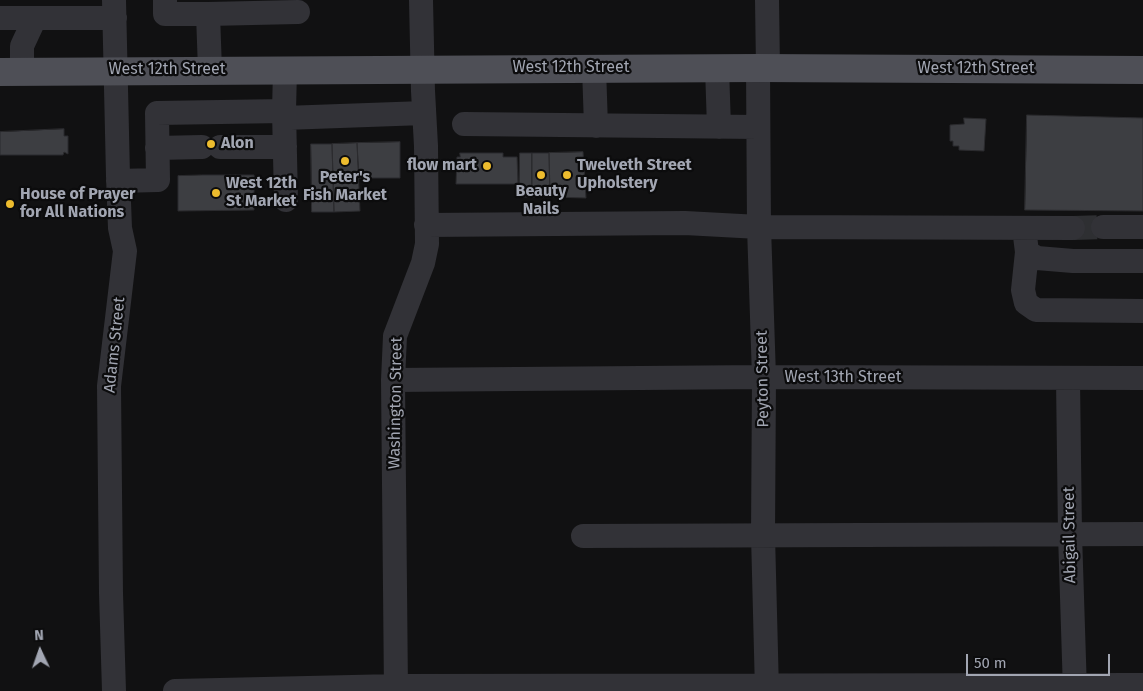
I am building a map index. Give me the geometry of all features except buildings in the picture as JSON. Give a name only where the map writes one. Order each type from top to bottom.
[{"type":"main road","name":"West 12th Street","points":[[11,72],[594,68],[1143,70]]},
{"type":"street","points":[[165,0],[165,14],[298,12]]},
{"type":"street","name":"Washington Street","points":[[396,688],[393,380],[395,336],[423,263],[426,244],[426,146],[421,0]]},
{"type":"street","name":"Peyton Street","points":[[767,0],[758,127],[764,377],[763,535],[767,688]]},
{"type":"street","points":[[0,18],[35,18],[114,9]]},
{"type":"street","name":"Adams Street","points":[[114,9],[120,228],[125,251],[109,386],[114,691]]},
{"type":"street","points":[[208,14],[210,70]]},
{"type":"street","points":[[11,72],[35,18]]},
{"type":"street","points":[[594,68],[596,126]]},
{"type":"street","points":[[717,68],[719,127]]},
{"type":"street","points":[[285,70],[286,200]]},
{"type":"street","points":[[118,181],[158,180],[157,113],[424,112]]},
{"type":"street","points":[[464,124],[758,127]]},
{"type":"street","points":[[157,148],[285,147]]},
{"type":"street","points":[[426,225],[685,223],[759,227],[1073,228]]},
{"type":"street","points":[[1102,227],[1143,227]]},
{"type":"street","points":[[1024,228],[1027,252],[1022,290],[1026,304],[1036,310],[1143,311]]},
{"type":"street","points":[[1027,252],[1038,258],[1073,261],[1143,261]]},
{"type":"street","name":"West 13th Street","points":[[393,380],[764,377],[1143,378]]},
{"type":"street","name":"Abigail Street","points":[[1068,379],[1070,534],[1075,688]]},
{"type":"street","points":[[583,536],[1143,534]]},
{"type":"street","points":[[175,691],[396,688],[1075,688],[1143,686]]},
{"type":"tunnel","points":[[1073,228],[1103,227]]},
{"type":"place","name":"Alon","points":[[211,144]]},
{"type":"place","name":"Peter's Fish Market","points":[[345,161]]},
{"type":"place","name":"flow mart","points":[[487,166]]},
{"type":"place","name":"Beauty Nails","points":[[541,175]]},
{"type":"place","name":"Twelveth Street Upholstery","points":[[567,175]]},
{"type":"place","name":"West 12th St Market","points":[[216,193]]},
{"type":"place","name":"House of Prayer for All Nations","points":[[10,204]]}]
